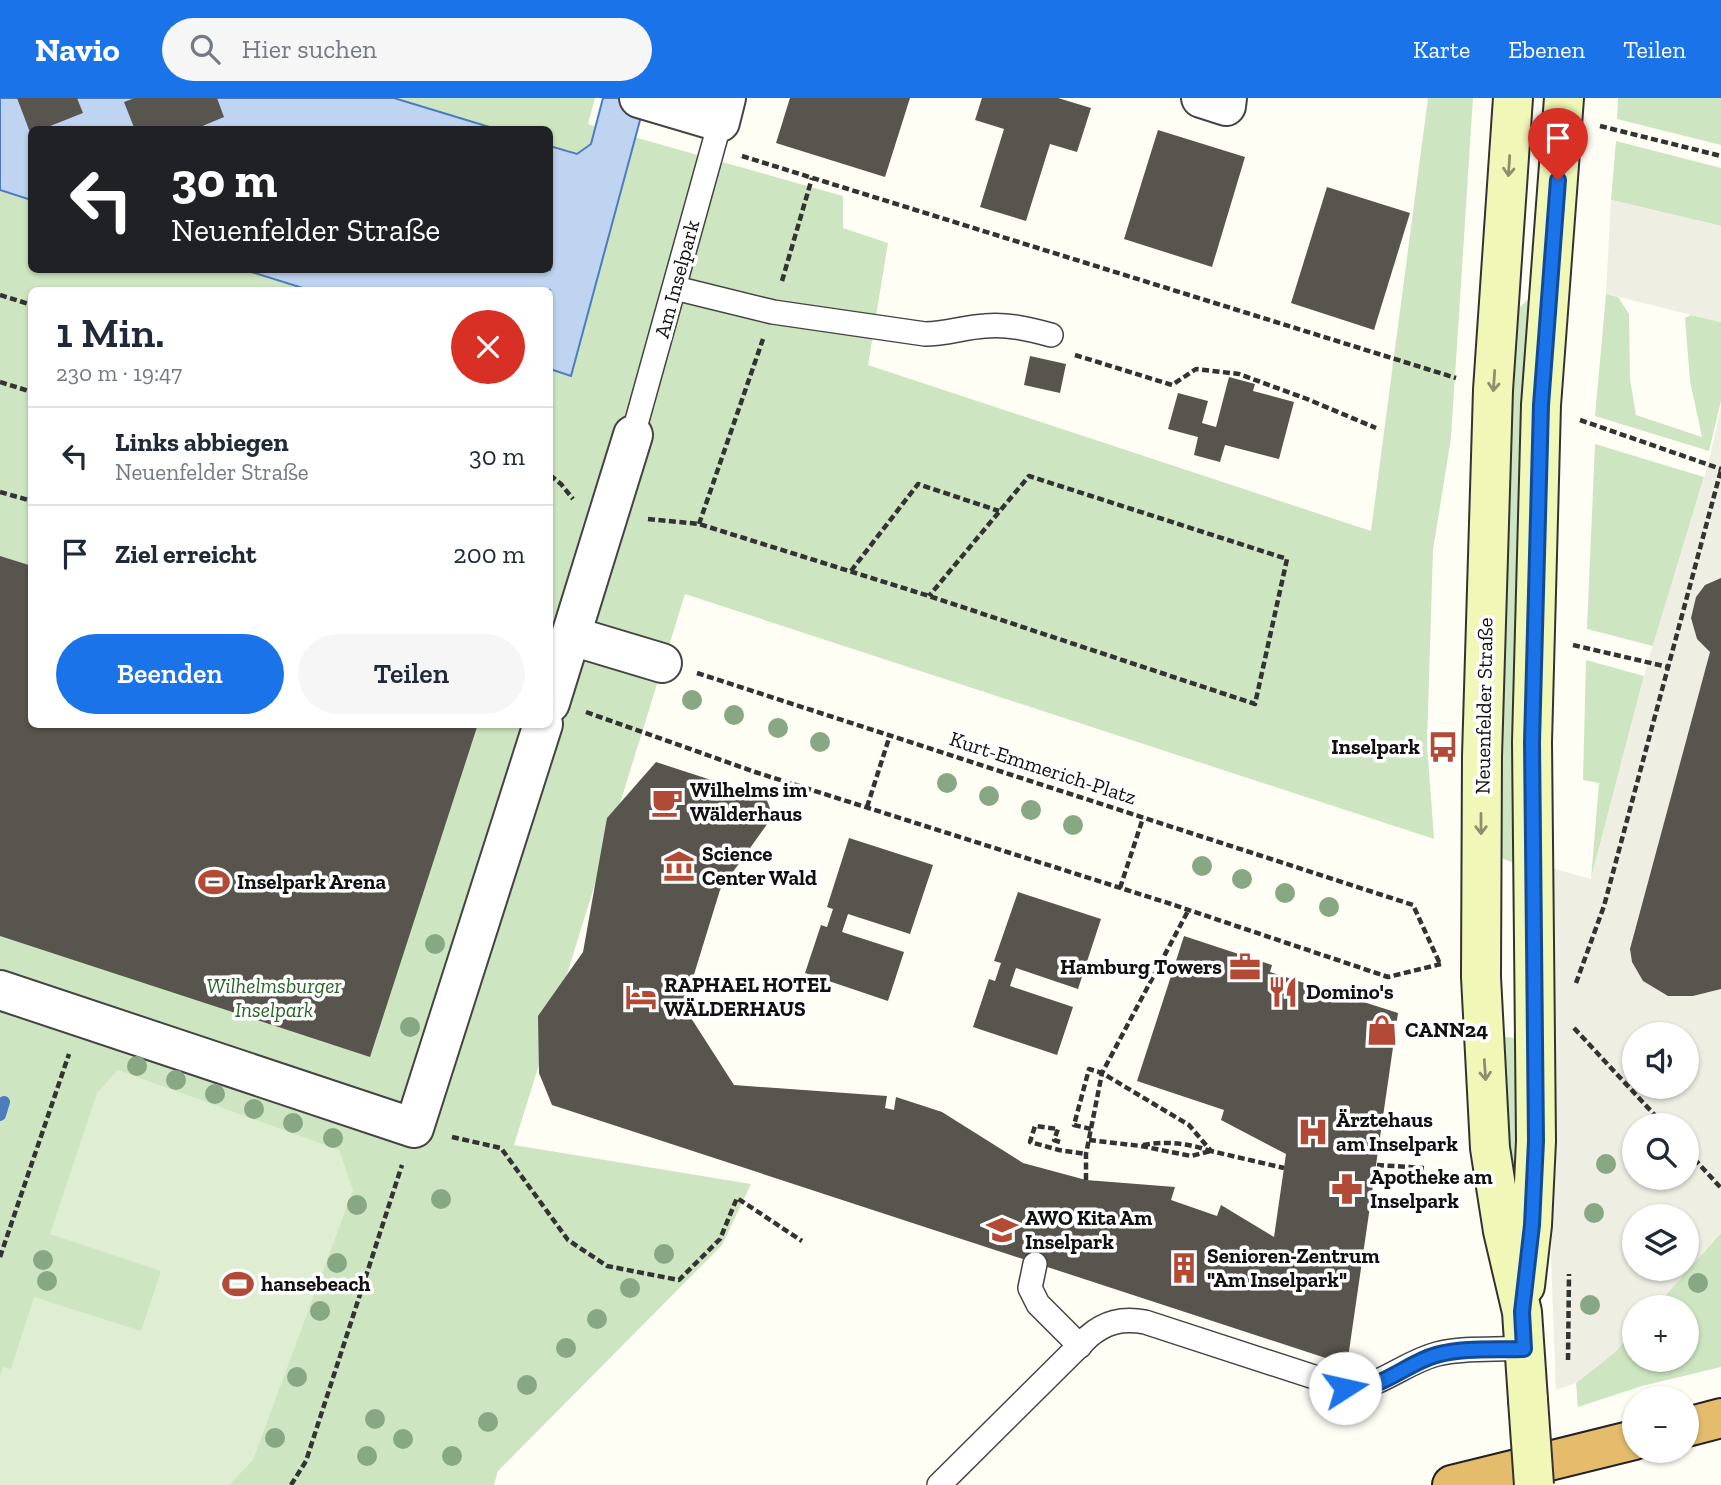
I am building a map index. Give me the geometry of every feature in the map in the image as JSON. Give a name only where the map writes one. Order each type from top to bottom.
[{"type":"highway","points":[[1699,1424],[1721,1418]]},
{"type":"highway","points":[[1452,1485],[1622,1443]]},
{"type":"main road","name":"Neuenfelder Straße","points":[[1513,98],[1493,404],[1482,756],[1481,977],[1490,1148],[1523,1330],[1534,1485]]},
{"type":"main road","name":"Neuenfelder Straße","points":[[1523,1330],[1536,1141],[1532,742],[1541,405],[1563,98]]},
{"type":"street","points":[[639,98],[720,122]]},
{"type":"street","points":[[1201,98],[1226,106],[1227,98]]},
{"type":"street","points":[[553,692],[633,435]]},
{"type":"street","points":[[572,636],[662,663]]},
{"type":"street","points":[[0,990],[414,1128],[541,728]]},
{"type":"lane","name":"Am Inselpark","points":[[633,435],[720,122]]},
{"type":"lane","points":[[675,288],[773,312],[925,334],[946,334],[984,326],[1011,325],[1051,335]]},
{"type":"lane","points":[[1035,1264],[1030,1288],[1038,1304],[1080,1346]]},
{"type":"lane","points":[[945,1479],[1080,1346],[1103,1326],[1118,1321],[1135,1320],[1352,1389],[1373,1385],[1409,1364],[1440,1353],[1523,1330]]},
{"type":"path","points":[[1598,139],[1600,112]]},
{"type":"path","points":[[720,122],[813,178],[1453,377]]},
{"type":"path","points":[[1599,126],[1721,156]]},
{"type":"path","points":[[699,524],[773,312],[813,178]]},
{"type":"path","points":[[0,295],[28,304]]},
{"type":"path","points":[[1051,335],[1066,353],[1172,385],[1196,369],[1238,374],[1307,398],[1376,428]]},
{"type":"path","points":[[0,382],[28,392]]},
{"type":"path","points":[[1569,416],[1721,469],[1604,906],[1573,992]]},
{"type":"path","points":[[1578,432],[1579,419]]},
{"type":"path","points":[[609,514],[699,524],[929,596],[1255,704],[1287,559],[1029,476],[929,596]]},
{"type":"path","points":[[851,571],[918,484],[999,511]]},
{"type":"path","points":[[0,492],[28,500]]},
{"type":"path","points":[[1569,644],[1668,667]]},
{"type":"path","name":"Kurt-Emmerich-Platz","points":[[662,663],[1413,905]]},
{"type":"path","points":[[553,702],[755,772],[1388,977],[1441,964]]},
{"type":"path","points":[[867,807],[890,735]]},
{"type":"path","points":[[1120,888],[1143,818]]},
{"type":"path","points":[[1086,1180],[1086,1154],[1102,1073],[1188,911]]},
{"type":"path","points":[[0,1257],[82,1017]]},
{"type":"path","points":[[1573,1027],[1653,1113]]},
{"type":"path","points":[[1091,1129],[1074,1125],[1089,1069],[1102,1073],[1189,1125],[1211,1151]]},
{"type":"path","points":[[1060,1142],[1054,1140],[1058,1129],[1035,1126],[1030,1142],[1086,1154]]},
{"type":"path","points":[[291,1485],[306,1461],[414,1128],[501,1148],[568,1240],[607,1266],[679,1280],[720,1239],[737,1198],[802,1241]]},
{"type":"path","points":[[1089,1140],[1141,1146],[1191,1156],[1211,1151]]},
{"type":"path","points":[[1141,1146],[1156,1142],[1194,1145],[1284,1168]]},
{"type":"path","points":[[1699,1164],[1721,1188]]},
{"type":"path","points":[[1377,1165],[1424,1168]]},
{"type":"green space","name":"Wilhelmsburger Inselpark","points":[[0,98],[595,98],[588,124],[843,196],[843,228],[888,243],[868,365],[1371,531],[1428,98],[1473,98],[1451,438],[1433,550],[1427,743],[1434,839],[685,594],[514,1145],[751,1184],[722,1245],[498,1471],[494,1485],[0,1485]]},
{"type":"green space","points":[[1618,98],[1721,98],[1721,145],[1617,119]]},
{"type":"green space","points":[[1616,141],[1721,168],[1721,226],[1611,200]]},
{"type":"green space","points":[[1540,289],[1522,866],[1493,855],[1514,312]]},
{"type":"green space","points":[[1606,294],[1618,297],[1629,314],[1630,379],[1636,415],[1702,437],[1690,381],[1685,318],[1691,315],[1721,322],[1721,401],[1709,451],[1595,416]]},
{"type":"green space","points":[[1595,444],[1704,477],[1653,646],[1587,629]]},
{"type":"green space","points":[[1586,660],[1644,676],[1591,879],[1599,783],[1583,780]]},
{"type":"green space","points":[[1499,1036],[1515,1038],[1525,1047],[1514,1218]]},
{"type":"green space","name":"hansebeach","points":[[118,1070],[339,1150],[353,1190],[253,1460],[229,1485],[0,1485],[0,1377],[3,1367],[11,1369],[34,1297],[141,1331],[161,1271],[50,1234],[97,1093]]},
{"type":"green space","points":[[1721,1233],[1721,1367],[1642,1386],[1622,1386],[1622,1393],[1578,1407],[1576,1383],[1622,1344],[1622,1372],[1699,1372],[1699,1295],[1666,1295],[1678,1281],[1699,1281],[1699,1258]]},
{"type":"shaded area","points":[[1611,200],[1721,226],[1721,322],[1606,294]]},
{"type":"shaded area","points":[[1721,407],[1721,578],[1705,585],[1696,597],[1691,618],[1697,639],[1710,652],[1630,950],[1632,962],[1643,981],[1668,996],[1693,996],[1721,989],[1721,1233],[1699,1258],[1699,1204],[1622,1204],[1622,1281],[1678,1281],[1666,1295],[1622,1295],[1622,1344],[1576,1383],[1556,1390],[1551,1259],[1556,1143],[1552,868],[1591,879],[1648,661],[1708,465]]},
{"type":"water","points":[[0,98],[394,98],[486,126],[28,126],[28,199],[0,190]]},
{"type":"water","points":[[603,98],[646,98],[571,376],[553,370],[553,287],[299,287],[255,273],[553,273],[553,147],[577,154],[591,144]]},
{"type":"building","points":[[17,98],[77,98],[83,113],[50,126],[28,127]]},
{"type":"building","points":[[135,98],[217,98],[224,117],[203,126],[133,126],[124,102]]},
{"type":"building","points":[[790,98],[910,98],[885,177],[776,143]]},
{"type":"building","points":[[982,98],[1058,98],[1091,108],[1077,152],[1050,144],[1026,221],[980,207],[1004,129],[975,120]]},
{"type":"building","points":[[1158,130],[1245,157],[1212,267],[1124,239]]},
{"type":"building","points":[[1327,187],[1410,213],[1374,330],[1291,303]]},
{"type":"building","points":[[1030,356],[1066,364],[1060,393],[1024,385]]},
{"type":"building","points":[[1229,377],[1255,384],[1253,391],[1294,402],[1279,459],[1225,445],[1220,462],[1194,455],[1198,437],[1168,429],[1178,393],[1208,401],[1202,423],[1216,427]]},
{"type":"building","name":"Inselpark Arena","points":[[0,556],[28,565],[28,728],[477,728],[370,1057],[0,936]]},
{"type":"building","points":[[1721,578],[1721,989],[1693,996],[1668,996],[1643,981],[1632,962],[1630,949],[1710,652],[1697,639],[1691,618],[1696,597],[1705,585]]},
{"type":"building","points":[[656,762],[766,798],[773,816],[720,890],[684,1007],[734,1085],[887,1096],[885,1108],[894,1110],[896,1097],[942,1112],[1023,1163],[1086,1180],[1175,1187],[1171,1200],[1217,1216],[1221,1205],[1274,1237],[1286,1154],[1221,1120],[1224,1110],[1137,1081],[1184,936],[1272,965],[1270,972],[1398,1013],[1347,1365],[552,1105],[539,1073],[538,1016],[583,952],[607,818]]},
{"type":"building","points":[[849,838],[933,865],[910,934],[848,914],[842,932],[904,952],[888,1001],[805,973],[821,925],[827,927],[833,909],[827,907]]},
{"type":"building","points":[[1018,892],[1101,919],[1078,989],[1016,968],[1010,986],[1073,1007],[1057,1055],[973,1027],[989,979],[995,981],[1001,963],[994,961]]},
{"type":"waterway","points":[[0,1115],[4,1102]]},
{"type":"place","name":"Inselpark","points":[[1443,747]]},
{"type":"place","name":"Wilhelms im Wälderhaus","points":[[667,802]]},
{"type":"place","name":"Science Center Wald","points":[[679,866]]},
{"type":"place","name":"Inselpark Arena","points":[[214,882]]},
{"type":"place","name":"Hamburg Towers","points":[[1245,967]]},
{"type":"place","name":"Domino's","points":[[1283,992]]},
{"type":"place","name":"RAPHAEL HOTEL WÄLDERHAUS","points":[[641,997]]},
{"type":"place","name":"CANN24","points":[[1382,1030]]},
{"type":"place","name":"Ärztehaus am Inselpark","points":[[1313,1132]]},
{"type":"place","name":"Apotheke am Inselpark","points":[[1347,1189]]},
{"type":"place","name":"AWO Kita Am Inselpark","points":[[1002,1230]]},
{"type":"place","name":"Senioren-Zentrum \"Am Inselpark\"","points":[[1184,1268]]},
{"type":"place","name":"hansebeach","points":[[238,1284]]},
{"type":"route","points":[[1345,1388],[1373,1385],[1409,1364],[1440,1353],[1524,1349],[1522,1312],[1532,1225],[1536,1141],[1532,742],[1541,405],[1558,180]]}]
